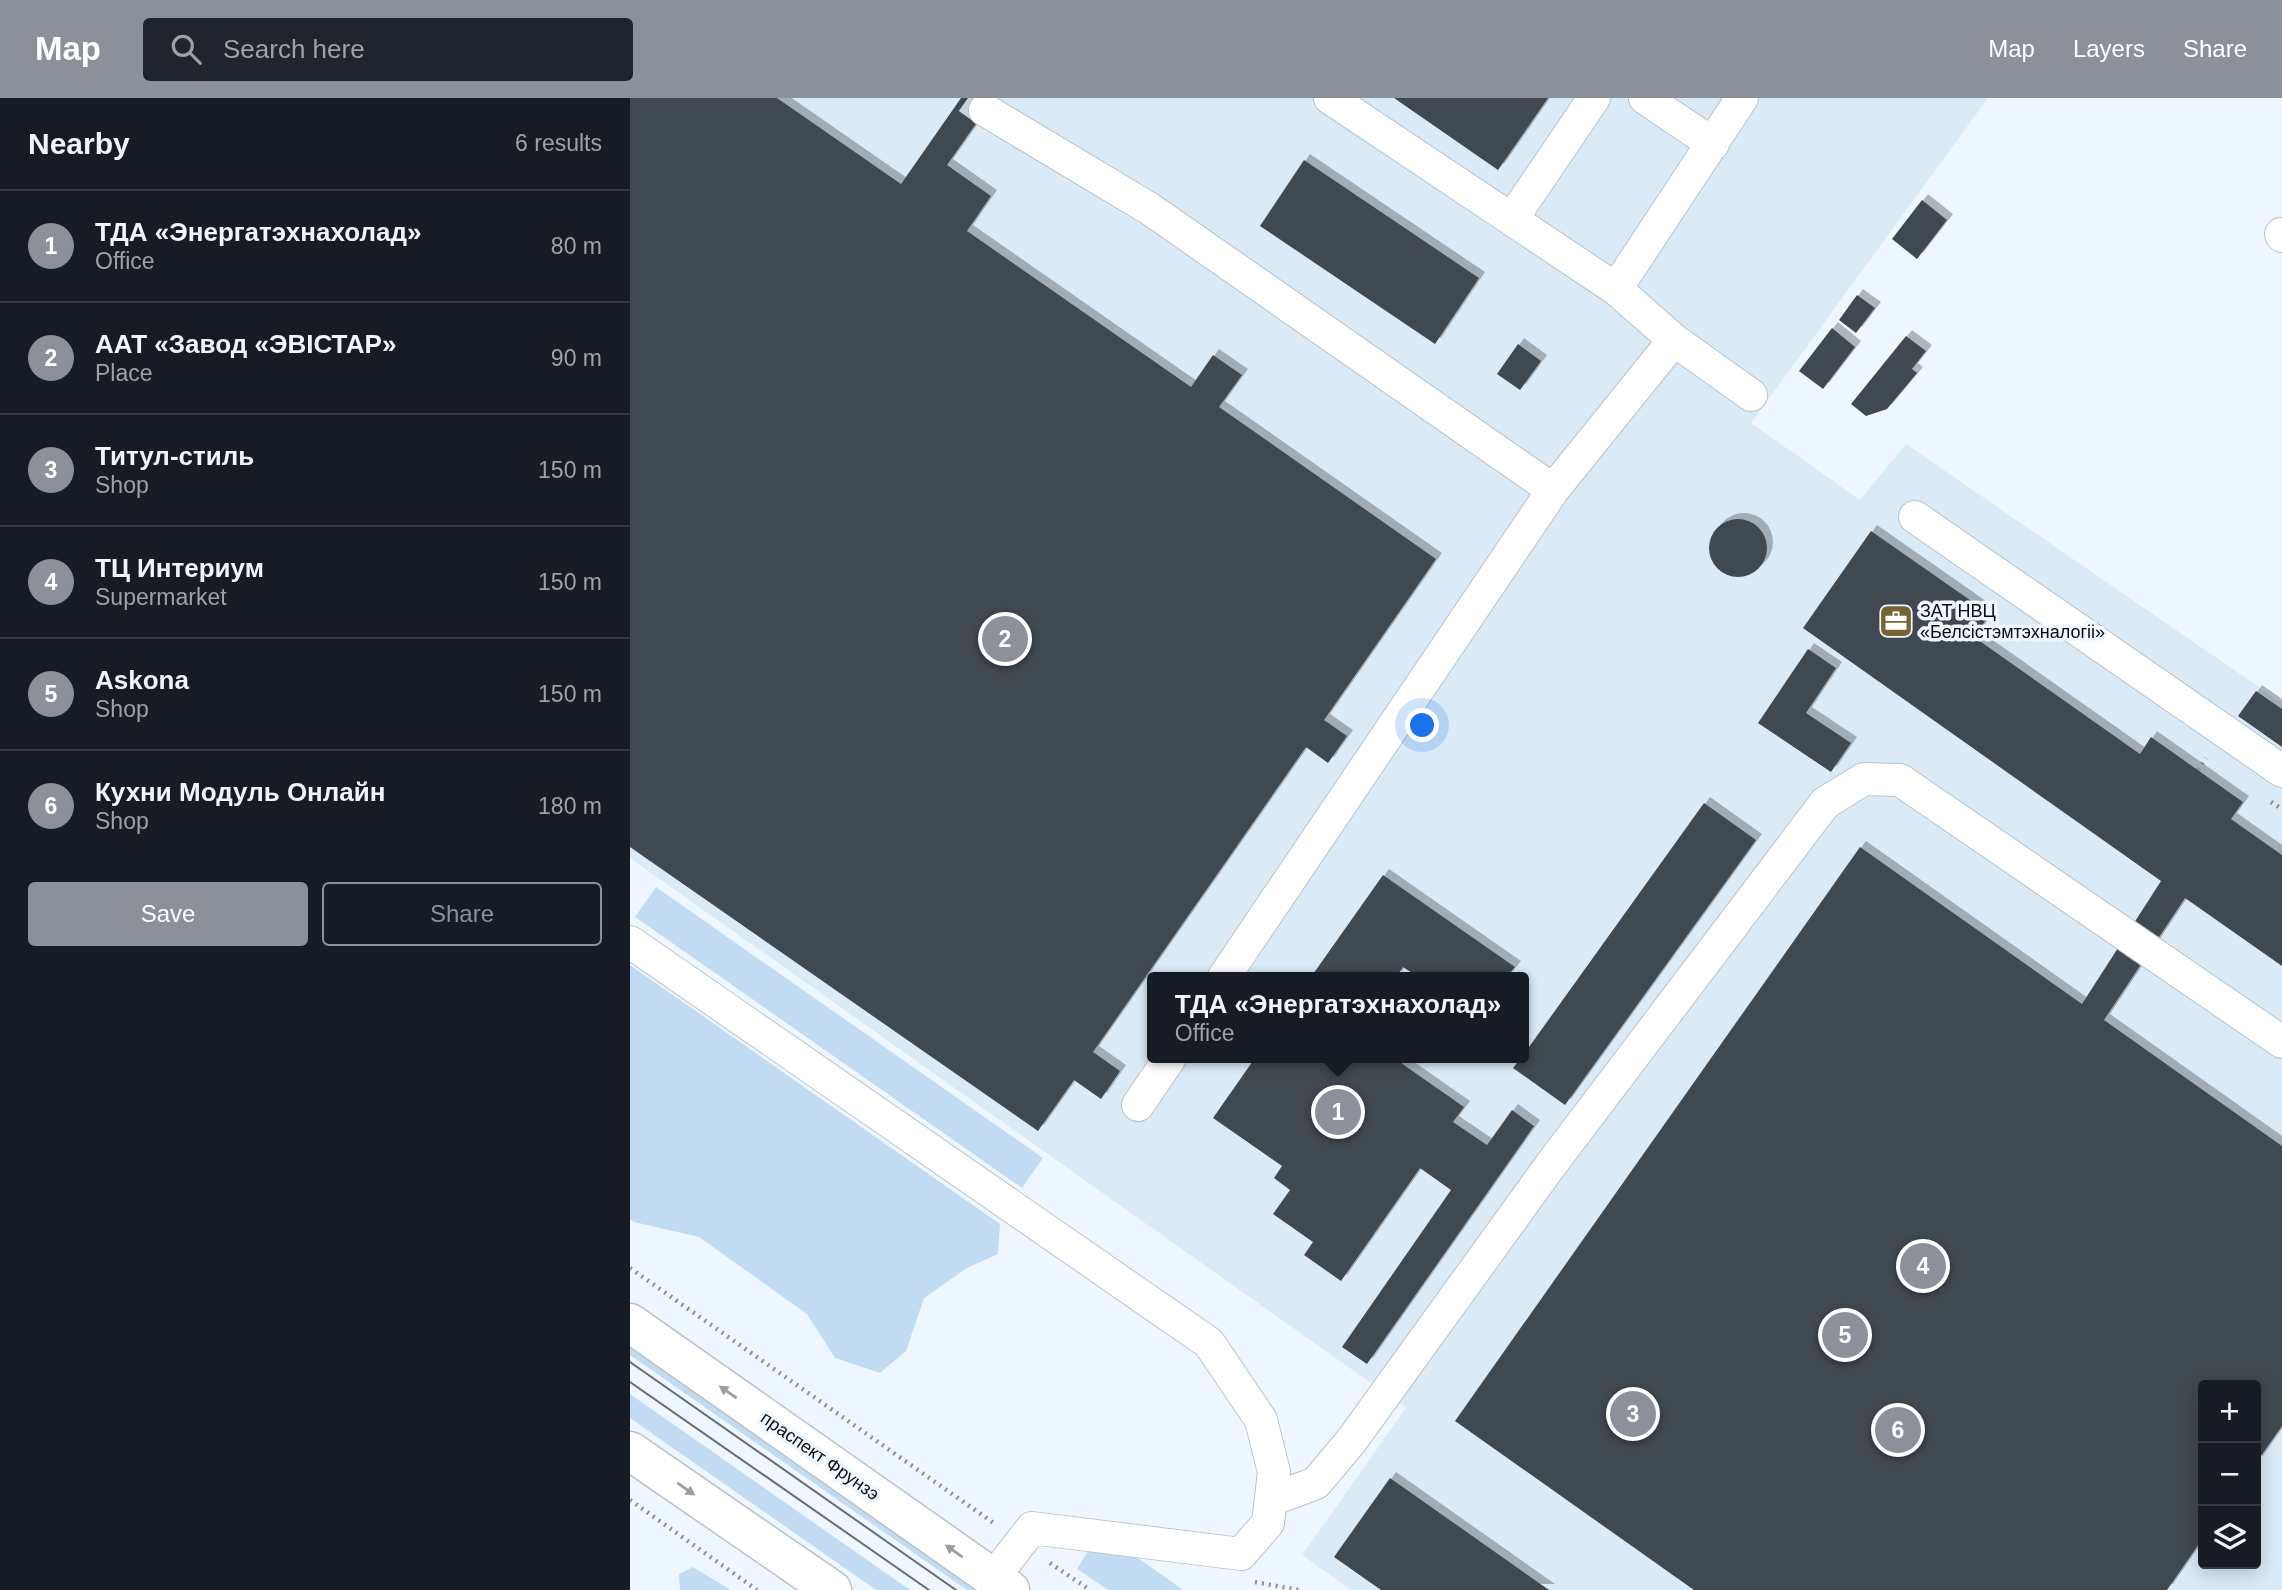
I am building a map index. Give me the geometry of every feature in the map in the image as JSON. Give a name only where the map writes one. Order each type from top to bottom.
[{"type":"main road","name":"праспект Фрунзэ","points":[[630,1323],[1002,1584]]},
{"type":"main road","points":[[630,1451],[832,1590]]},
{"type":"lane","points":[[1330,98],[1616,289],[1674,340],[1751,395]]},
{"type":"lane","points":[[1512,219],[1594,98]]},
{"type":"lane","points":[[1645,98],[1713,145]]},
{"type":"lane","points":[[1616,289],[1742,98]]},
{"type":"lane","points":[[985,110],[1150,209],[1553,491]]},
{"type":"lane","points":[[1227,972],[1553,491],[1674,340]]},
{"type":"lane","points":[[1915,517],[2282,771]]},
{"type":"lane","points":[[1271,1500],[1316,1483],[1352,1440],[1550,1166],[1825,803],[1864,779],[1900,780],[2282,1042]]},
{"type":"lane","points":[[630,942],[1209,1343],[1261,1420],[1274,1472],[1268,1523],[1241,1554],[1032,1528],[1020,1542],[1002,1584]]},
{"type":"lane","points":[[1138,1105],[1167,1063]]},
{"type":"path","points":[[630,1268],[1020,1542]]},
{"type":"path","points":[[630,1500],[757,1590]]},
{"type":"shaded area","points":[[630,98],[1988,98],[1751,423],[1860,500],[1906,444],[2282,703],[2282,1590],[1351,1590],[1302,1555],[1406,1408],[630,858]]},
{"type":"shaded area","points":[[656,887],[1043,1158],[1022,1188],[635,917]]},
{"type":"shaded area","points":[[630,965],[1000,1224],[998,1254],[967,1268],[924,1298],[906,1351],[880,1373],[835,1358],[807,1314],[699,1237],[630,1219]]},
{"type":"shaded area","points":[[630,1335],[995,1590],[967,1590],[630,1355]]},
{"type":"shaded area","points":[[630,1394],[910,1590],[876,1590],[630,1418]]},
{"type":"shaded area","points":[[1088,1551],[1131,1553],[1183,1590],[1108,1590],[1077,1569]]},
{"type":"shaded area","points":[[693,1567],[731,1590],[680,1590],[679,1574]]},
{"type":"building","points":[[630,98],[777,98],[901,184],[961,98],[994,98],[947,165],[991,196],[967,231],[1191,387],[1213,355],[1242,375],[1219,407],[1436,559],[1324,720],[1347,736],[1328,763],[1306,747],[1093,1052],[1120,1071],[1101,1099],[1074,1080],[1038,1131],[630,847]]},
{"type":"building","points":[[1394,98],[1548,98],[1498,170]]},
{"type":"building","points":[[1304,160],[1479,278],[1435,344],[1260,226]]},
{"type":"building","points":[[1922,200],[1947,220],[1917,259],[1892,239]]},
{"type":"building","points":[[1857,295],[1875,308],[1856,333],[1839,320]]},
{"type":"building","points":[[1832,328],[1855,347],[1823,389],[1799,371]]},
{"type":"building","points":[[1906,336],[1926,351],[1912,369],[1917,373],[1887,409],[1866,416],[1851,404]]},
{"type":"building","points":[[1518,344],[1541,361],[1520,390],[1497,374]]},
{"type":"building","points":[[1738,519],[1749,521],[1762,532],[1767,548],[1765,559],[1754,572],[1738,577],[1727,575],[1714,564],[1709,548],[1711,537],[1722,524]]},
{"type":"building","points":[[1871,531],[1990,614],[1974,637],[2140,754],[2151,737],[2243,802],[2231,819],[2282,855],[2282,966],[2185,898],[2104,1020],[2282,1146],[2282,1426],[2261,1456],[2261,1380],[2198,1380],[2198,1545],[2167,1590],[1694,1590],[1455,1421],[1860,847],[2082,1004],[2161,881],[1803,628]]},
{"type":"building","points":[[1808,649],[1836,668],[1806,713],[1851,743],[1831,772],[1758,723]]},
{"type":"building","points":[[2256,691],[2282,709],[2282,747],[2238,716]]},
{"type":"building","points":[[1704,803],[1756,840],[1565,1105],[1513,1068],[1517,1063],[1529,1063],[1529,1047]]},
{"type":"building","points":[[1383,875],[1515,967],[1511,972],[1410,972],[1403,967],[1400,972],[1315,972]]},
{"type":"building","points":[[1252,1063],[1401,1063],[1464,1107],[1453,1122],[1487,1145],[1512,1110],[1534,1126],[1367,1364],[1342,1347],[1451,1190],[1420,1168],[1341,1281],[1304,1255],[1313,1242],[1273,1214],[1290,1190],[1274,1178],[1282,1166],[1213,1118]]},
{"type":"building","points":[[1390,1478],[1549,1590],[1381,1590],[1334,1557]]},
{"type":"tunnel","points":[[968,98],[985,110]]},
{"type":"tram line","points":[[630,1362],[956,1590]]},
{"type":"tram line","points":[[630,1382],[929,1590]]},
{"type":"place","name":"ЗАТ НВЦ «Белсістэмтэхналогіі»","points":[[1896,621]]},
{"type":"place","name":"ААТ «Завод «ЭВІСТАР»","points":[[1005,639]]},
{"type":"place","name":"ТДА «Энергатэхнахолад»","points":[[1338,1112]]},
{"type":"place","name":"ТЦ Интериум","points":[[1923,1266]]},
{"type":"place","name":"Askona","points":[[1845,1335]]},
{"type":"place","name":"Титул-cтиль","points":[[1633,1414]]},
{"type":"place","name":"Кухни Модуль Онлайн","points":[[1898,1430]]}]
